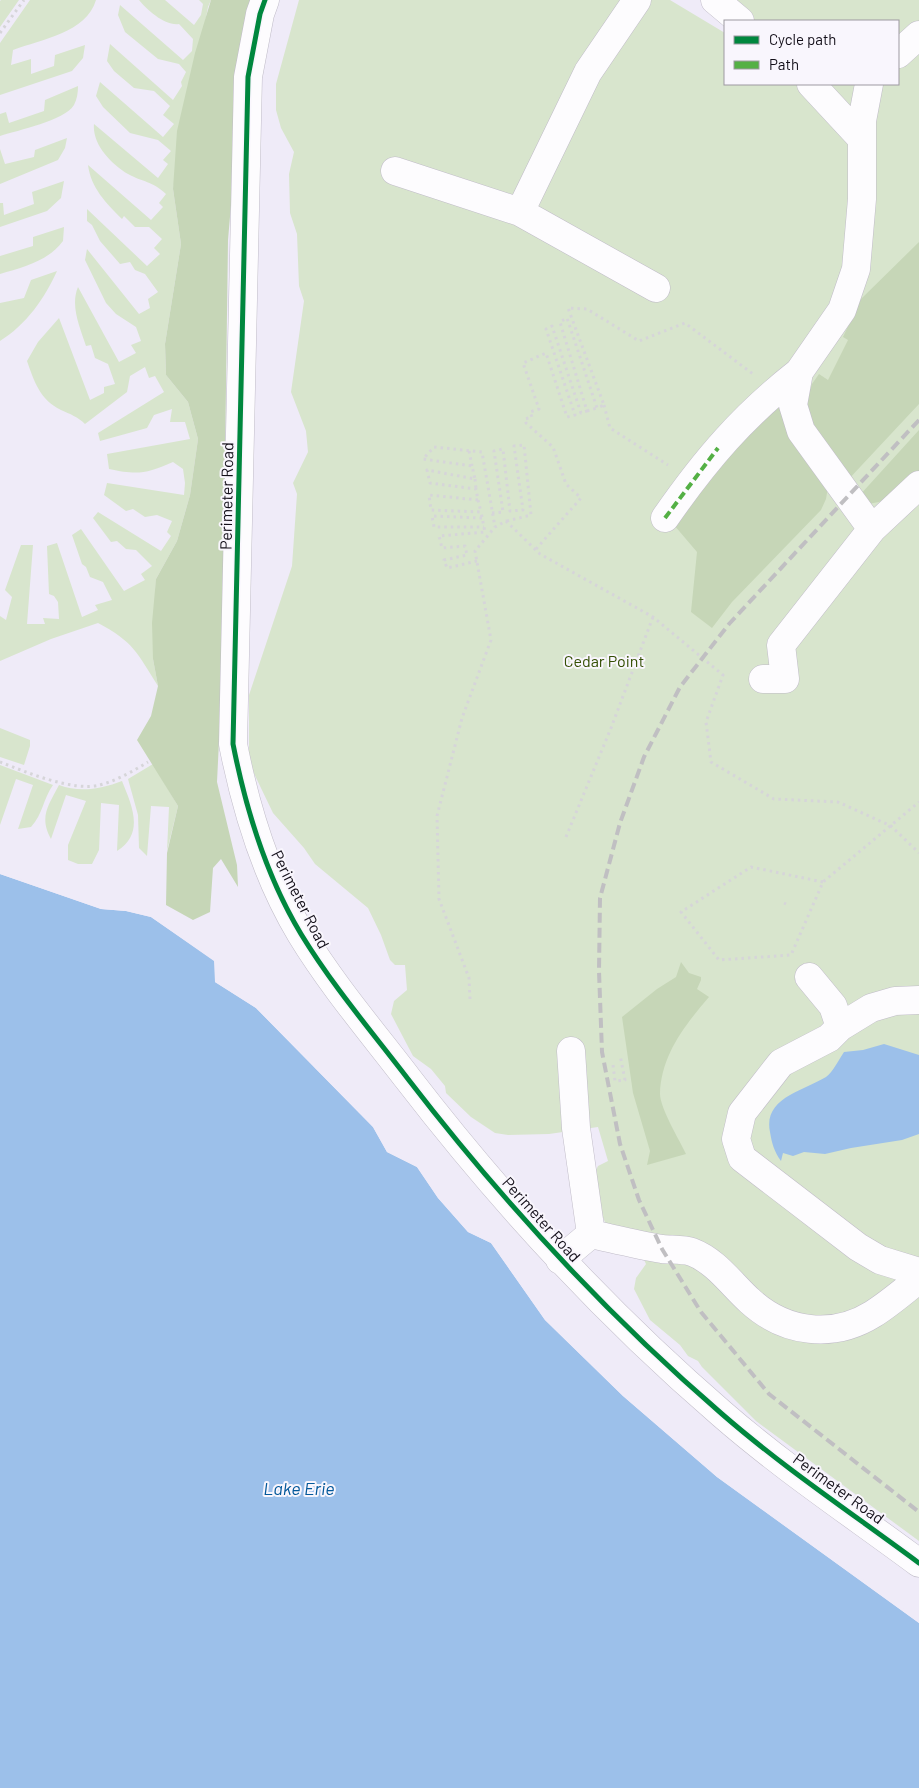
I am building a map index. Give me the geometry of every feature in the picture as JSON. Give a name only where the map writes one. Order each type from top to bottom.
[{"type":"street","name":"Perimeter Road","points":[[265,0],[260,14],[248,77],[232,744],[241,788],[266,864],[300,932],[327,973],[454,1138],[560,1260],[625,1325],[724,1416],[773,1455],[919,1563]]},
{"type":"street","points":[[520,212],[588,72],[637,0]]},
{"type":"street","points":[[715,0],[739,20]]},
{"type":"street","points":[[899,53],[919,35]]},
{"type":"street","points":[[812,85],[862,139]]},
{"type":"street","points":[[665,518],[688,484],[762,400],[799,372],[842,310],[856,269],[862,199],[862,121],[869,85]]},
{"type":"street","points":[[395,171],[520,212],[656,288]]},
{"type":"street","points":[[799,372],[793,404],[801,431],[872,529]]},
{"type":"street","points":[[763,679],[785,680],[781,645],[872,529],[919,485]]},
{"type":"street","points":[[809,977],[833,1006],[840,1027]]},
{"type":"street","points":[[919,1000],[895,1000],[871,1008],[840,1027],[829,1038],[781,1063],[742,1113],[736,1138],[742,1158],[858,1247],[880,1260],[919,1272]]},
{"type":"street","points":[[571,1051],[576,1128],[591,1234]]},
{"type":"street","points":[[560,1260],[591,1234]]},
{"type":"street","points":[[591,1234],[662,1249],[692,1252],[720,1270],[750,1302],[772,1318],[791,1327],[813,1330],[846,1326],[873,1314],[919,1279]]},
{"type":"path","points":[[0,33],[24,0]]},
{"type":"path","points":[[688,484],[668,465],[610,428],[604,405],[568,308],[587,310],[639,341],[685,323],[757,377]]},
{"type":"path","points":[[587,411],[560,322],[567,318],[597,408]]},
{"type":"path","points":[[575,415],[546,329],[552,326],[581,413]]},
{"type":"path","points":[[536,550],[581,498],[566,484],[553,447],[526,423],[525,419],[532,417],[530,412],[539,409],[524,363],[546,353],[567,418],[604,405]]},
{"type":"path","points":[[470,999],[469,978],[438,899],[437,816],[462,718],[491,640],[476,552],[496,527],[506,521],[531,515],[524,445],[514,446],[523,510],[510,511],[503,449],[494,451],[503,512],[492,513]]},
{"type":"path","points":[[472,466],[423,459],[434,447],[482,452],[496,527]]},
{"type":"path","points":[[469,451],[487,538]]},
{"type":"path","points":[[475,479],[428,470],[430,483],[476,489]]},
{"type":"path","points":[[478,500],[429,495],[431,510],[481,512]]},
{"type":"path","points":[[482,518],[432,516],[434,527],[484,527]]},
{"type":"path","points":[[506,521],[536,550],[654,617],[723,675],[706,722],[711,762],[774,799],[838,802],[891,826],[919,853]]},
{"type":"path","points":[[478,561],[447,568],[444,560],[467,555],[465,546],[442,548],[439,536],[485,532]]},
{"type":"path","points":[[566,837],[654,617]]},
{"type":"path","points":[[0,762],[45,778],[74,785],[98,786],[121,778],[148,762]]},
{"type":"path","points":[[824,882],[751,867],[681,912],[719,960],[791,955],[824,882],[919,802]]},
{"type":"path","points":[[613,1064],[616,1081],[625,1080],[620,1055]]},
{"type":"green space","points":[[19,0],[0,27],[0,1]]},
{"type":"green space","points":[[30,0],[96,0],[91,11],[73,27],[49,38],[13,50],[11,65],[31,59],[31,74],[54,66],[55,55],[85,45],[83,58],[72,71],[0,95],[0,43]]},
{"type":"green space","points":[[139,0],[165,0],[194,25],[201,15],[203,4],[199,0],[211,0],[208,7],[173,189],[181,244],[165,344],[166,375],[188,402],[198,439],[190,495],[177,541],[156,579],[153,659],[158,686],[134,649],[120,636],[98,623],[51,639],[0,661],[0,616],[6,620],[12,597],[5,590],[21,545],[33,545],[27,624],[45,624],[43,618],[59,619],[58,602],[54,596],[49,594],[47,546],[57,543],[82,617],[98,610],[95,605],[112,600],[103,582],[90,577],[86,567],[82,564],[72,535],[81,529],[124,591],[145,580],[141,574],[152,566],[136,550],[126,549],[117,541],[111,542],[93,518],[98,512],[161,551],[171,536],[167,532],[172,521],[157,515],[145,517],[133,509],[126,511],[104,495],[107,483],[184,495],[183,469],[173,462],[156,469],[134,473],[109,469],[107,454],[190,439],[185,422],[170,422],[172,409],[154,415],[147,428],[100,441],[98,433],[164,392],[155,376],[149,378],[145,367],[130,376],[127,392],[85,424],[48,401],[35,383],[27,361],[38,342],[59,318],[90,400],[104,393],[104,387],[115,384],[108,364],[95,358],[91,345],[86,346],[75,309],[78,287],[119,362],[136,353],[131,345],[141,341],[136,327],[116,314],[106,303],[85,260],[87,249],[139,314],[150,308],[148,299],[158,292],[145,274],[135,270],[130,262],[120,264],[100,241],[92,225],[87,221],[87,209],[147,266],[160,254],[154,248],[162,239],[149,227],[135,227],[124,216],[122,219],[96,188],[88,165],[151,220],[163,207],[159,203],[166,194],[156,186],[128,174],[115,165],[99,146],[94,131],[94,124],[158,178],[168,164],[163,160],[171,151],[158,140],[130,133],[103,107],[96,96],[100,82],[163,137],[174,124],[163,115],[170,106],[154,91],[134,88],[114,71],[107,61],[110,44],[173,100],[182,86],[181,82],[186,72],[179,64],[158,59],[125,32],[118,15],[120,5],[183,60],[192,51],[193,39],[179,24],[162,20],[151,13]]},
{"type":"green space","points":[[211,0],[251,0],[248,7],[228,240],[222,680],[217,782],[237,865],[238,887],[221,859],[213,868],[210,912],[193,920],[166,905],[167,853],[178,806],[137,740],[151,716],[158,686],[153,659],[152,623],[156,579],[177,541],[190,495],[198,439],[188,402],[166,375],[165,344],[181,244],[173,189],[177,131],[195,53]]},
{"type":"green space","name":"Cedar Point","points":[[299,0],[670,0],[724,32],[724,85],[899,85],[899,20],[751,20],[726,0],[919,0],[919,1541],[756,1421],[698,1361],[688,1356],[680,1345],[650,1320],[634,1289],[636,1278],[646,1264],[637,1244],[606,1225],[593,1192],[592,1178],[598,1166],[608,1161],[598,1127],[549,1134],[508,1135],[495,1133],[471,1117],[446,1093],[445,1086],[431,1069],[413,1056],[391,1014],[394,1001],[407,990],[405,965],[395,965],[390,960],[368,908],[315,864],[304,848],[273,813],[249,763],[249,695],[292,566],[297,494],[293,483],[308,452],[306,431],[291,392],[304,301],[299,286],[297,234],[290,213],[289,174],[294,152],[281,128],[276,110],[276,84]]},
{"type":"green space","points":[[78,86],[76,100],[69,111],[29,128],[0,136],[0,114],[6,112],[9,123],[44,111],[45,100]]},
{"type":"green space","points":[[67,138],[65,148],[58,160],[0,184],[0,149],[5,164],[34,157],[35,150]]},
{"type":"green space","points":[[64,181],[61,198],[47,211],[0,227],[0,203],[3,203],[4,215],[34,204],[32,192]]},
{"type":"green space","points":[[64,227],[63,241],[50,254],[34,263],[0,274],[0,256],[33,246],[33,237]]},
{"type":"green space","points":[[919,242],[919,404],[847,481],[811,423],[804,407],[812,384],[819,374],[828,380],[848,340],[843,337],[861,299]]},
{"type":"green space","points":[[57,271],[47,291],[34,310],[18,327],[0,341],[0,303],[24,298],[31,280]]},
{"type":"green space","points":[[780,402],[828,487],[826,499],[821,510],[732,602],[712,628],[691,612],[697,552],[674,525],[683,502]]},
{"type":"green space","points":[[919,430],[919,474],[890,496],[879,502],[868,504],[859,496]]},
{"type":"green space","points":[[0,728],[30,740],[24,765],[0,757]]},
{"type":"green space","points":[[153,764],[178,806],[167,851],[169,807],[151,806],[147,856],[139,848],[138,815],[128,779]]},
{"type":"green space","points":[[0,765],[53,785],[38,817],[31,827],[18,829],[33,785],[16,779],[0,825]]},
{"type":"green space","points":[[122,781],[134,819],[134,828],[126,844],[117,851],[119,805],[101,803],[99,850],[92,864],[78,864],[68,860],[68,845],[86,801],[66,795],[51,839],[47,831],[45,818],[48,806],[59,785],[75,789],[90,789]]},
{"type":"green space","points":[[681,962],[689,973],[701,977],[697,989],[709,997],[691,1018],[676,1041],[661,1080],[660,1094],[663,1107],[686,1154],[647,1165],[650,1151],[633,1093],[622,1017],[657,989],[676,977]]},
{"type":"water","name":"Lake Erie","points":[[0,874],[101,909],[126,911],[151,917],[215,961],[215,982],[256,1008],[373,1127],[387,1152],[417,1167],[438,1198],[468,1232],[491,1243],[545,1320],[623,1396],[717,1477],[919,1623],[919,1788],[0,1788]]},
{"type":"water","points":[[884,1044],[919,1055],[919,1134],[902,1140],[825,1154],[804,1152],[793,1156],[783,1153],[781,1161],[773,1144],[769,1120],[779,1103],[829,1075],[844,1052],[863,1050]]},
{"type":"pier","points":[[0,872],[101,906],[127,908],[152,915],[216,959],[218,981],[257,1006],[374,1125],[389,1150],[419,1166],[440,1196],[470,1230],[493,1242],[547,1318],[624,1394],[719,1475],[919,1620],[919,1623],[717,1477],[623,1396],[545,1320],[491,1243],[468,1232],[438,1198],[417,1167],[387,1152],[373,1127],[256,1008],[215,982],[214,961],[151,917],[126,911],[101,909],[0,874]]},
{"type":"railway","points":[[919,420],[729,624],[680,687],[644,757],[620,823],[600,898],[599,971],[602,1052],[620,1144],[639,1200],[662,1249],[701,1312],[769,1394],[919,1512]]},
{"type":"marked path","points":[[665,518],[718,448]]},
{"type":"cycle path","points":[[265,0],[260,14],[248,77],[233,744],[251,818],[277,889],[313,953],[366,1026],[480,1169],[596,1296],[679,1376],[746,1434],[794,1472],[919,1563]]}]
